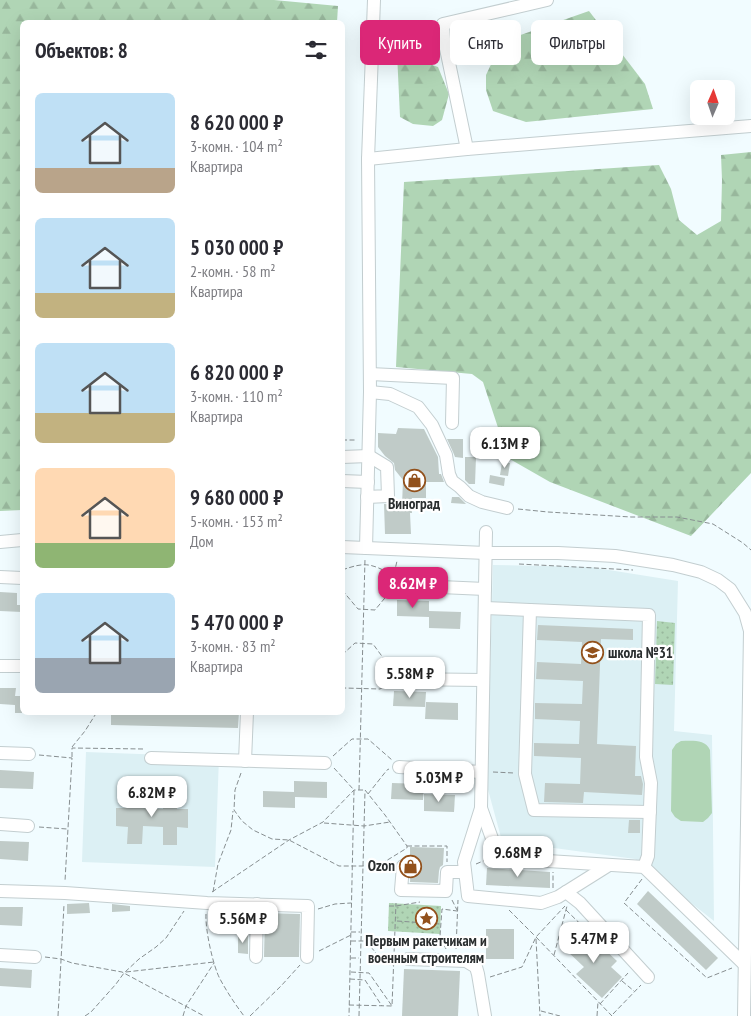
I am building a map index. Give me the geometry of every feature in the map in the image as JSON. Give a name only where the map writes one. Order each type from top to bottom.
[{"type":"street","points":[[366,548],[370,392],[368,159],[374,0]]},
{"type":"street","points":[[467,149],[444,39],[444,24],[547,0]]},
{"type":"street","points":[[368,159],[751,126]]},
{"type":"street","points":[[370,374],[453,378],[452,423]]},
{"type":"street","points":[[370,392],[390,394],[418,407],[432,425],[446,455],[452,481],[469,496],[482,502],[508,508]]},
{"type":"street","points":[[345,457],[369,456],[387,467],[388,496],[368,497]]},
{"type":"street","points":[[345,481],[368,482]]},
{"type":"street","points":[[486,532],[481,808],[464,862],[468,896],[541,903],[562,894],[609,865]]},
{"type":"street","points":[[0,542],[20,540]]},
{"type":"street","points":[[345,547],[615,556],[673,565],[700,572],[718,580],[730,589],[745,613],[750,631],[744,1016]]},
{"type":"street","points":[[0,577],[20,578]]},
{"type":"street","points":[[396,585],[485,589]]},
{"type":"street","points":[[485,608],[649,615],[646,757],[651,782],[646,869]]},
{"type":"street","points":[[530,610],[525,774],[534,810],[650,812]]},
{"type":"street","points":[[0,666],[20,666]]},
{"type":"street","points":[[398,679],[484,680]]},
{"type":"street","points":[[245,761],[247,715]]},
{"type":"street","points":[[0,753],[28,754]]},
{"type":"street","points":[[152,758],[325,763]]},
{"type":"street","points":[[399,766],[481,772]]},
{"type":"street","points":[[481,808],[499,858],[646,869],[744,964]]},
{"type":"street","points":[[0,824],[28,826]]},
{"type":"street","points":[[403,866],[401,890],[446,891],[447,872],[465,872]]},
{"type":"street","points":[[0,891],[65,893],[197,903],[308,906],[307,957]]},
{"type":"street","points":[[562,894],[580,903],[648,977]]},
{"type":"street","points":[[256,957],[257,904]]},
{"type":"street","points":[[0,955],[35,957]]},
{"type":"street","points":[[408,959],[466,961],[476,967],[484,1016]]},
{"type":"path","points":[[508,508],[632,517],[677,518],[704,522],[713,524],[751,550]]},
{"type":"path","points":[[359,790],[366,548]]},
{"type":"path","points":[[345,569],[357,565],[374,565],[394,576],[401,549]]},
{"type":"path","points":[[518,564],[633,570]]},
{"type":"path","points":[[345,594],[358,609],[375,610],[396,585]]},
{"type":"path","points":[[345,652],[355,644],[373,644],[398,679],[380,688],[345,688]]},
{"type":"path","points":[[72,748],[95,715]]},
{"type":"path","points":[[348,1016],[354,790],[334,768],[325,768],[325,763],[352,738],[368,739],[399,766]]},
{"type":"path","points":[[28,754],[72,758],[58,1016]]},
{"type":"path","points":[[213,892],[218,864],[231,830],[235,790],[245,761]]},
{"type":"path","points":[[368,794],[387,770],[399,766]]},
{"type":"path","points":[[481,772],[525,774]]},
{"type":"path","points":[[86,1016],[116,984],[124,972],[166,938],[182,915],[289,840],[323,822],[354,790],[365,790]]},
{"type":"path","points":[[365,790],[391,822],[407,846]]},
{"type":"path","points":[[359,1016],[365,790]]},
{"type":"path","points":[[234,810],[242,821],[253,830],[272,839],[289,840],[339,866],[381,864],[407,848],[407,846]]},
{"type":"path","points":[[323,822],[354,826],[391,822]]},
{"type":"path","points":[[28,826],[68,829]]},
{"type":"path","points":[[407,846],[447,846],[447,872]]},
{"type":"path","points":[[550,862],[554,873],[553,888],[562,894]]},
{"type":"path","points":[[646,869],[624,903],[707,978],[744,964]]},
{"type":"path","points":[[449,895],[458,911]]},
{"type":"path","points":[[453,961],[458,895]]},
{"type":"path","points":[[498,899],[612,1016],[648,977]]},
{"type":"path","points":[[479,980],[522,967],[536,937],[568,902],[554,956]]},
{"type":"path","points":[[197,903],[206,921],[209,943],[219,978],[244,1016]]},
{"type":"path","points":[[308,912],[335,904],[352,903]]},
{"type":"path","points":[[392,1006],[396,903]]},
{"type":"path","points":[[453,961],[440,936],[442,910],[458,911]]},
{"type":"path","points":[[566,910],[609,951]]},
{"type":"path","points":[[396,921],[441,924]]},
{"type":"path","points":[[351,932],[361,932]]},
{"type":"path","points":[[250,1016],[307,957],[351,935]]},
{"type":"path","points":[[536,937],[540,1016]]},
{"type":"path","points":[[350,941],[366,941],[385,964],[394,965]]},
{"type":"path","points":[[35,957],[61,959],[72,963],[124,972],[214,962]]},
{"type":"path","points":[[350,958],[360,958]]},
{"type":"path","points":[[183,1016],[186,1006],[214,962]]},
{"type":"path","points":[[600,1004],[630,971]]},
{"type":"path","points":[[124,972],[204,1016]]},
{"type":"path","points":[[350,972],[370,973],[392,1006]]},
{"type":"path","points":[[350,979],[365,980],[382,1006]]},
{"type":"path","points":[[621,980],[634,992]]},
{"type":"path","points":[[597,1016],[598,1001]]},
{"type":"path","points":[[349,1005],[392,1006]]},
{"type":"path","points":[[540,1010],[560,1016]]},
{"type":"shaded area","points":[[493,565],[590,567],[678,581],[674,731],[712,735],[714,921],[635,859],[502,841],[487,786]]},
{"type":"shaded area","points":[[86,752],[219,757],[215,867],[82,862]]},
{"type":"green space","points":[[0,0],[274,0],[338,6],[337,20],[20,20],[20,510],[0,511]]},
{"type":"green space","points":[[589,11],[596,20],[563,20]]},
{"type":"green space","points":[[531,31],[531,65],[623,65],[623,55],[645,84],[653,109],[526,122],[493,111],[486,90],[486,75],[491,65],[521,65],[521,35]]},
{"type":"green space","points":[[398,65],[432,65],[438,67],[449,94],[442,120],[433,126],[413,124],[400,117]]},
{"type":"green space","points":[[751,152],[751,473],[691,536],[550,482],[508,458],[483,382],[472,374],[396,367],[404,182],[659,165],[671,189],[679,220],[697,235],[721,221],[721,155]]},
{"type":"green space","points":[[657,621],[675,623],[673,685],[655,684]]},
{"type":"green space","points":[[681,741],[702,742],[710,750],[712,813],[703,822],[681,821],[671,811],[672,750]]},
{"type":"green space","points":[[389,903],[441,906],[440,934],[388,931]]},
{"type":"building","points":[[398,428],[424,429],[438,457],[439,474],[441,474],[444,482],[426,482],[426,498],[412,498],[412,513],[410,513],[411,534],[385,534],[384,504],[402,505],[403,480],[395,470],[394,463],[378,447],[378,433],[396,434]]},
{"type":"building","points":[[447,439],[463,439],[463,458],[455,457]]},
{"type":"building","points":[[465,457],[476,457],[475,484],[469,484],[465,480]]},
{"type":"building","points":[[502,463],[510,463],[508,476],[500,475]]},
{"type":"building","points":[[490,475],[505,478],[504,486],[489,483]]},
{"type":"building","points":[[452,497],[459,497],[466,504],[451,503]]},
{"type":"building","points":[[0,592],[17,593],[17,605],[20,605],[20,612],[0,611]]},
{"type":"building","points":[[397,600],[429,601],[429,617],[397,616]]},
{"type":"building","points":[[429,611],[461,612],[460,629],[429,628]]},
{"type":"building","points":[[538,625],[633,629],[633,640],[601,639],[597,744],[636,746],[635,776],[641,776],[643,784],[642,795],[584,792],[583,803],[544,802],[545,783],[580,784],[581,758],[534,756],[534,743],[579,744],[580,721],[535,719],[535,703],[582,704],[583,681],[536,679],[537,662],[581,664],[582,642],[537,640]]},
{"type":"building","points":[[0,688],[16,688],[15,696],[20,696],[20,713],[15,713],[15,705],[0,704]]},
{"type":"building","points":[[394,691],[426,692],[425,707],[393,706]]},
{"type":"building","points":[[426,702],[458,703],[458,720],[425,719]]},
{"type":"building","points":[[111,715],[239,715],[238,728],[111,725]]},
{"type":"building","points":[[0,770],[34,772],[33,789],[0,788]]},
{"type":"building","points":[[294,781],[327,782],[327,798],[295,797],[295,808],[263,807],[263,791],[294,792]]},
{"type":"building","points":[[392,783],[424,784],[423,800],[391,799]]},
{"type":"building","points":[[128,791],[143,791],[143,808],[163,809],[163,792],[178,792],[177,809],[188,809],[188,828],[177,827],[177,845],[163,845],[163,827],[143,826],[142,844],[127,844],[128,827],[116,826],[116,808],[128,808]]},
{"type":"building","points":[[424,794],[455,795],[454,812],[424,811]]},
{"type":"building","points":[[629,820],[640,820],[640,833],[628,833]]},
{"type":"building","points":[[0,841],[29,842],[28,861],[0,859]]},
{"type":"building","points":[[410,847],[444,848],[443,865],[440,867],[438,883],[410,882]]},
{"type":"building","points":[[487,868],[550,872],[550,888],[486,885]]},
{"type":"building","points":[[648,891],[718,958],[706,970],[637,904]]},
{"type":"building","points":[[89,903],[90,913],[67,914],[67,904]]},
{"type":"building","points":[[112,904],[130,906],[130,911],[112,912]]},
{"type":"building","points":[[0,907],[23,907],[22,926],[0,925]]},
{"type":"building","points":[[265,913],[300,914],[299,957],[264,957]]},
{"type":"building","points":[[486,929],[514,929],[514,959],[486,959]]},
{"type":"building","points":[[584,930],[617,961],[611,967],[622,977],[602,998],[576,974],[584,967],[565,949]]},
{"type":"building","points":[[238,934],[248,935],[248,954],[238,953]]},
{"type":"building","points":[[0,968],[32,970],[31,988],[0,986]]},
{"type":"building","points":[[404,969],[460,971],[458,1016],[402,1016]]},
{"type":"place","name":"Виноград","points":[[414,481]]},
{"type":"place","name":"школа №31","points":[[592,653]]},
{"type":"place","name":"Ozon","points":[[411,866]]},
{"type":"place","name":"Первым ракетчикам и военным строителям","points":[[426,918]]}]
